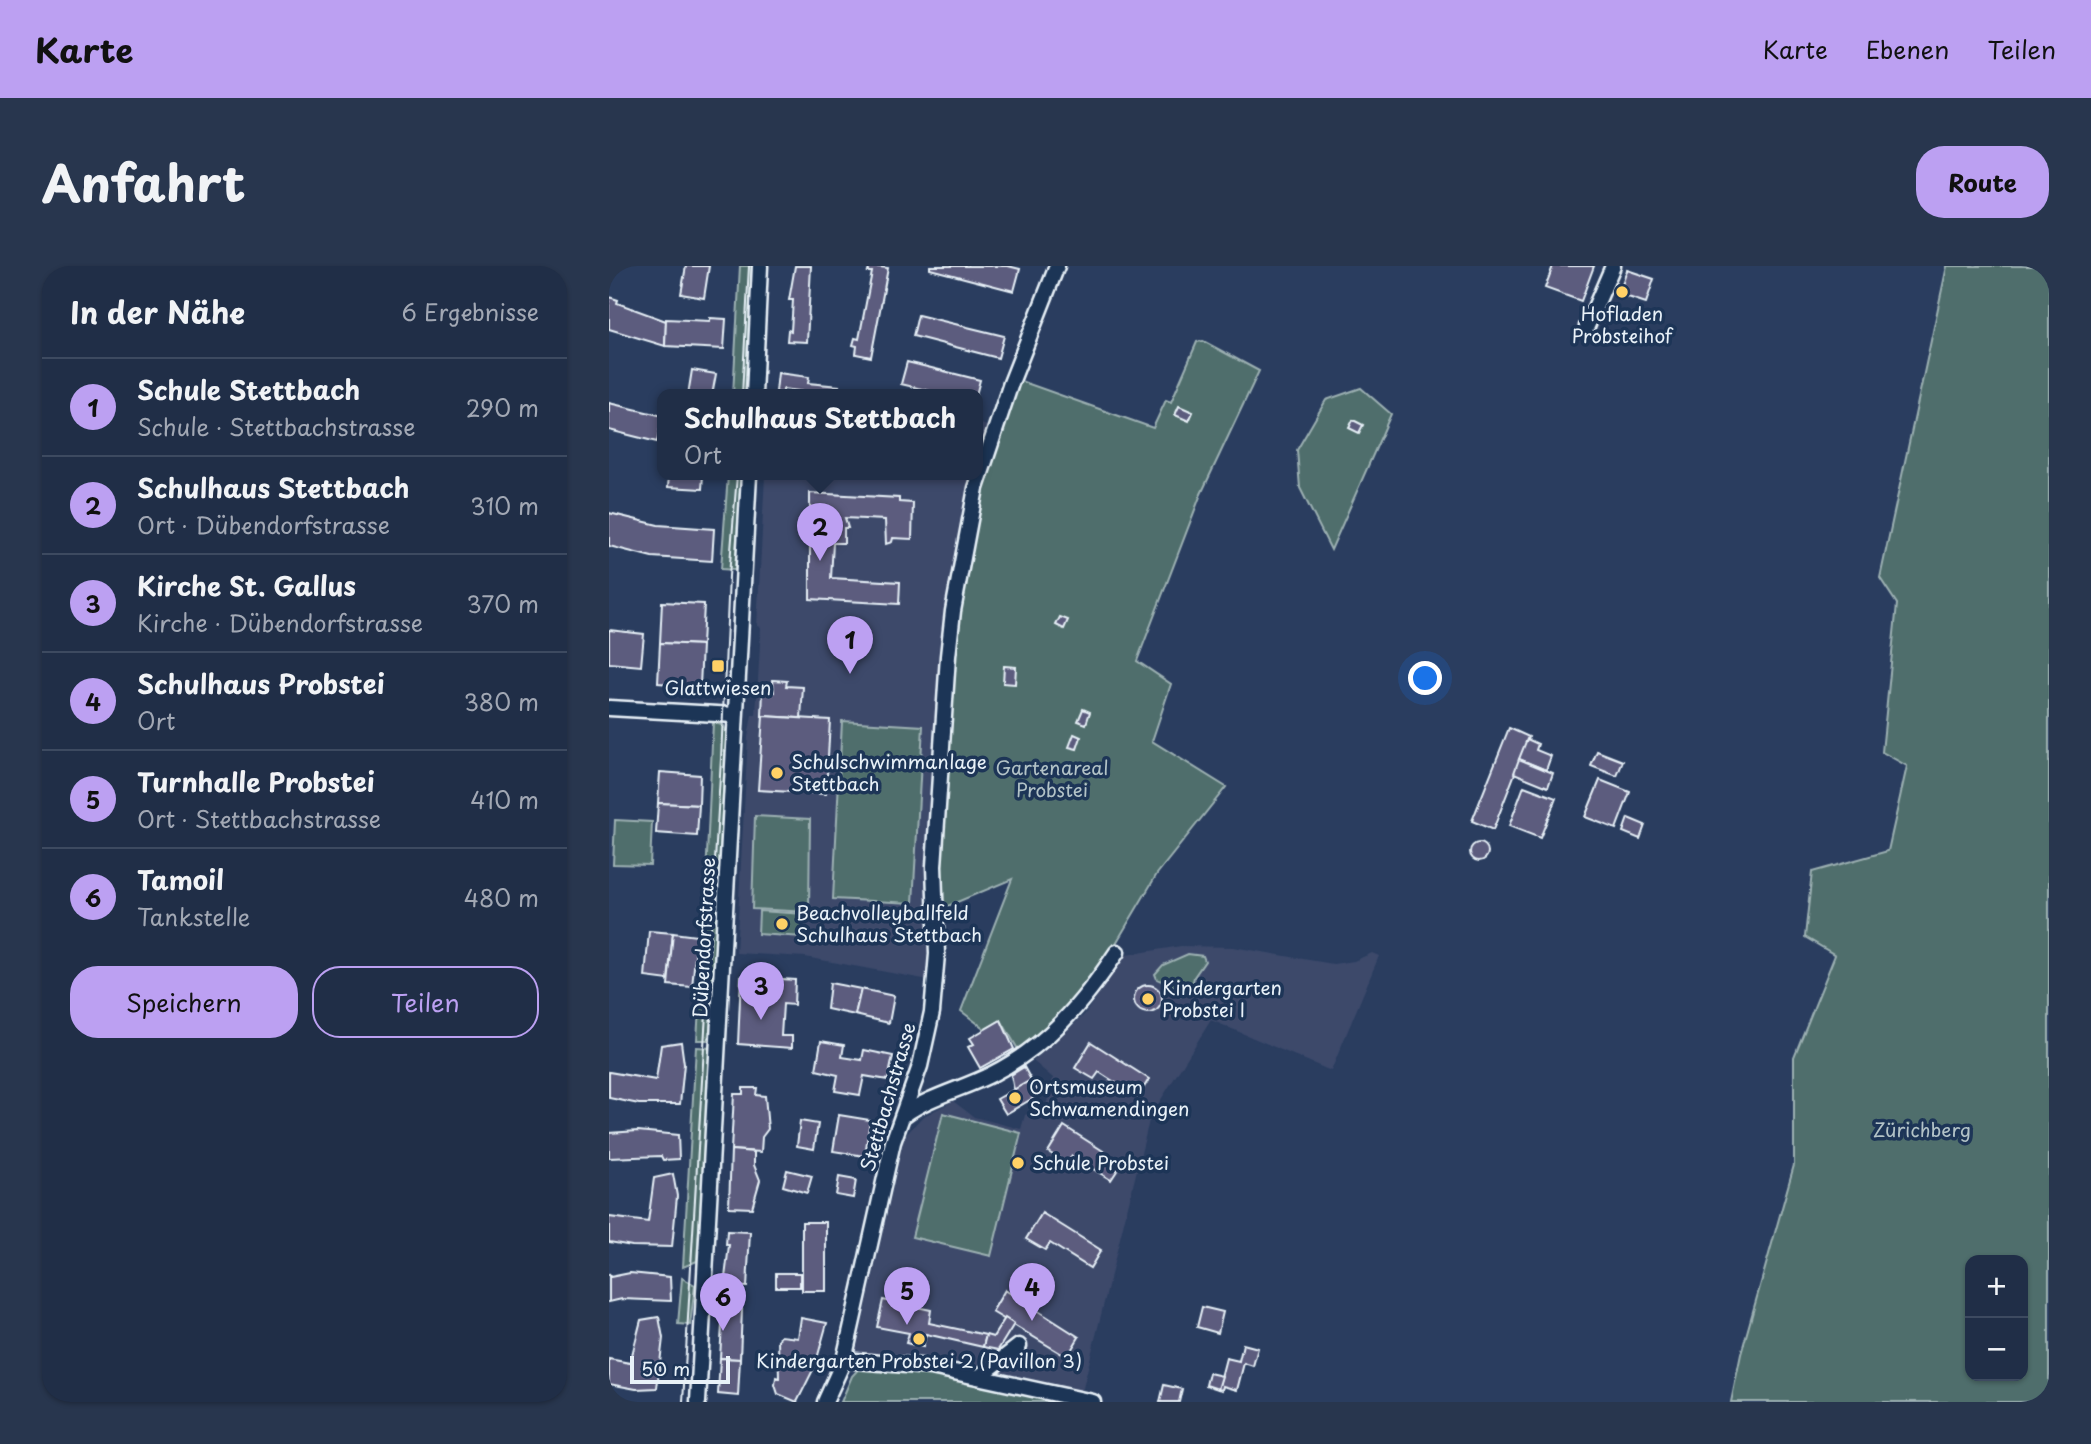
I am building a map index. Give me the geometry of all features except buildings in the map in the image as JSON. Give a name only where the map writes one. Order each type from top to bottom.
[{"type":"street","points":[[754,389],[761,266]]},
{"type":"street","name":"Stettbachstrasse","points":[[983,467],[1011,383],[1057,266]]},
{"type":"street","points":[[1587,327],[1613,266]]},
{"type":"street","name":"Dübendorfstrasse","points":[[698,1402],[749,480]]},
{"type":"street","name":"Stettbachstrasse","points":[[825,1402],[844,1360],[893,1142],[925,1046],[936,976],[934,866],[948,656],[953,611],[979,480]]},
{"type":"street","points":[[609,708],[735,715]]},
{"type":"street","points":[[904,1115],[916,1107],[990,1075],[1030,1051],[1058,1028],[1087,997],[1117,952]]},
{"type":"street","points":[[979,1377],[1019,1346]]},
{"type":"street","points":[[844,1360],[931,1367],[1086,1401]]},
{"type":"shaded area","points":[[983,425],[990,427],[983,450]]},
{"type":"shaded area","points":[[765,480],[976,480],[929,980],[805,957],[736,953],[748,737],[752,715],[756,715],[761,627],[757,626]]},
{"type":"shaded area","name":"Schule Probstei","points":[[1181,946],[1233,947],[1333,964],[1354,961],[1372,953],[1379,956],[1331,1071],[1211,1020],[1150,1117],[1081,1396],[860,1355],[856,1351],[904,1137],[922,1117],[953,1101],[974,1117],[1021,1129],[1025,1115],[1037,1108],[1044,1114],[1053,1078],[1033,1061],[1084,1015],[1126,955]]},
{"type":"green space","points":[[740,266],[752,266],[745,389],[733,389]]},
{"type":"green space","name":"Zürichberg","points":[[1947,266],[2049,266],[2049,1402],[1731,1402],[1741,1354],[1794,1165],[1794,1057],[1835,955],[1805,937],[1812,872],[1888,851],[1907,766],[1882,752],[1897,604],[1880,578]]},
{"type":"green space","name":"Gartenareal Probstei","points":[[1203,341],[1259,371],[1201,494],[1137,661],[1171,684],[1152,741],[1226,787],[1157,874],[1112,950],[1064,1014],[1019,1051],[1001,1020],[985,1029],[961,1011],[1012,879],[938,910],[957,611],[988,461],[1015,379],[1153,428],[1166,400],[1171,402],[1197,342]]},
{"type":"green space","points":[[1361,388],[1391,414],[1331,550],[1300,488],[1297,450],[1326,400]]},
{"type":"green space","points":[[728,480],[741,480],[735,570],[721,569]]},
{"type":"green space","points":[[842,721],[923,726],[913,903],[833,899]]},
{"type":"green space","points":[[713,722],[724,726],[726,733],[719,870],[706,878]]},
{"type":"green space","points":[[755,816],[810,819],[809,912],[752,909]]},
{"type":"green space","points":[[615,820],[652,822],[650,865],[613,864]]},
{"type":"green space","points":[[706,893],[717,903],[712,1032],[709,1032],[708,1040],[697,1040]]},
{"type":"green space","name":"Beachvolleyballfeld Schulhaus Stettbach","points":[[759,911],[806,914],[803,937],[758,934]]},
{"type":"green space","points":[[1188,954],[1203,956],[1205,961],[1194,977],[1191,992],[1180,996],[1173,986],[1157,979],[1155,974],[1163,965]]},
{"type":"green space","points":[[696,1047],[711,1048],[697,1261],[683,1267]]},
{"type":"green space","points":[[943,1113],[1021,1133],[991,1256],[912,1237]]},
{"type":"green space","points":[[682,1278],[695,1285],[690,1325],[678,1324]]},
{"type":"green space","points":[[864,1363],[931,1371],[1076,1402],[841,1402],[852,1376]]},
{"type":"waterway","points":[[2042,1402],[2049,1394]]},
{"type":"tram line","points":[[742,389],[749,266]]},
{"type":"tram line","points":[[683,1402],[737,480]]},
{"type":"place","name":"Hofladen Probsteihof","points":[[1622,292]]},
{"type":"place","name":"Schulhaus Stettbach","points":[[820,561]]},
{"type":"place","name":"Glattwiesen","points":[[718,666]]},
{"type":"place","name":"Schule Stettbach","points":[[850,674]]},
{"type":"place","name":"Schulschwimmanlage Stettbach","points":[[777,773]]},
{"type":"place","name":"Beachvolleyballfeld Schulhaus Stettbach","points":[[782,924]]},
{"type":"place","name":"Kindergarten Probstei I","points":[[1148,999]]},
{"type":"place","name":"Kirche St. Gallus","points":[[761,1020]]},
{"type":"place","name":"Ortsmuseum Schwamendingen","points":[[1015,1098]]},
{"type":"place","name":"Schule Probstei","points":[[1018,1163]]},
{"type":"place","name":"Schulhaus Probstei","points":[[1032,1321]]},
{"type":"place","name":"Turnhalle Probstei","points":[[907,1325]]},
{"type":"place","name":"Tamoil","points":[[723,1331]]},
{"type":"place","name":"Kindergarten Probstei 2 (Pavillon 3)","points":[[919,1339]]}]
